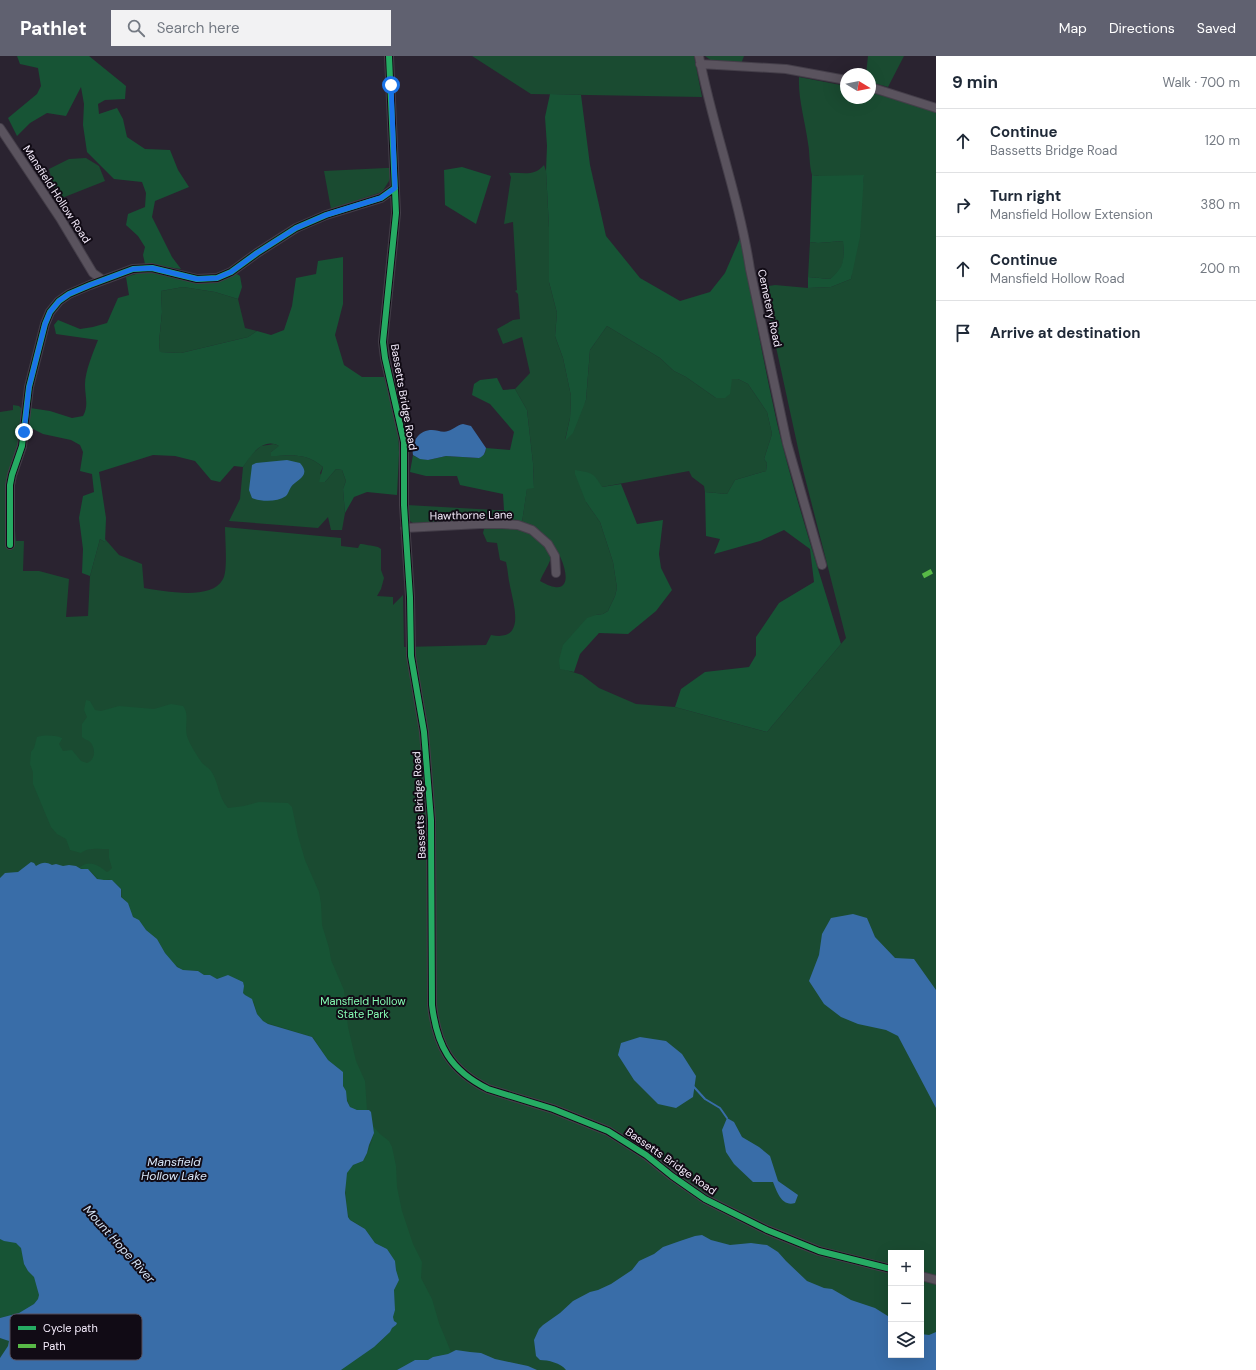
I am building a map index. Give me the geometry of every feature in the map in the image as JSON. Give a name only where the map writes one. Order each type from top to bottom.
[{"type":"street","name":"Bassetts Bridge Road","points":[[389,56],[396,205],[383,342],[386,363],[404,442],[403,489],[410,597],[411,656],[424,739],[432,846],[432,1005],[437,1034],[442,1048],[449,1058],[467,1077],[488,1089],[594,1124],[617,1135],[705,1199],[738,1216],[819,1251],[888,1268]]},
{"type":"street","points":[[699,60],[786,69],[840,79]]},
{"type":"street","name":"Cemetery Road","points":[[699,60],[714,123],[746,241],[750,269],[787,443],[822,565]]},
{"type":"street","points":[[876,88],[936,108]]},
{"type":"street","name":"Mansfield Hollow Road","points":[[0,128],[60,218],[93,274],[103,280]]},
{"type":"street","points":[[10,546],[10,483],[22,446],[29,387],[45,324],[50,312],[59,301],[69,294],[133,269],[152,268],[197,279],[217,278],[231,272],[296,228],[326,215],[381,198],[395,188]]},
{"type":"street","points":[[381,198],[396,205]]},
{"type":"street","points":[[90,285],[93,274]]},
{"type":"street","name":"Hawthorne Lane","points":[[405,528],[480,524],[518,525],[532,530],[548,544],[555,556],[556,573]]},
{"type":"street","points":[[924,1277],[936,1280]]},
{"type":"green space","points":[[17,56],[89,56],[126,86],[125,99],[105,100],[98,104],[99,114],[117,108],[123,119],[127,137],[145,149],[170,150],[178,170],[189,187],[155,201],[152,217],[172,257],[181,269],[145,264],[143,255],[145,247],[138,236],[126,225],[128,214],[145,207],[146,193],[142,182],[114,179],[87,152],[83,125],[84,104],[81,87],[66,116],[47,113],[30,123],[17,136],[8,118],[37,94],[41,86],[38,68],[20,64]]},
{"type":"green space","points":[[472,56],[694,56],[702,97],[531,94]]},
{"type":"green space","points":[[705,56],[744,56],[741,64],[712,61]]},
{"type":"green space","points":[[868,56],[904,56],[888,87],[876,84],[876,68],[867,68]]},
{"type":"green space","name":"Mansfield Hollow State Park","points":[[799,77],[840,85],[840,104],[876,104],[876,94],[936,112],[936,1370],[0,1370],[0,412],[13,410],[13,405],[19,406],[23,410],[14,508],[16,541],[24,541],[23,571],[39,571],[69,579],[66,617],[88,616],[90,576],[100,539],[105,542],[105,539],[119,555],[142,564],[144,588],[187,593],[198,592],[209,590],[217,586],[225,575],[225,527],[341,538],[341,546],[358,548],[360,544],[378,547],[381,549],[381,570],[384,578],[377,596],[393,597],[393,605],[403,595],[404,647],[486,645],[491,635],[502,636],[509,633],[513,628],[515,621],[515,612],[506,562],[500,560],[497,543],[487,542],[483,533],[484,529],[515,527],[533,535],[547,547],[551,556],[540,581],[553,587],[561,587],[565,583],[566,576],[560,557],[556,548],[538,530],[522,522],[527,488],[534,487],[533,463],[527,410],[515,389],[530,373],[522,337],[503,344],[497,329],[513,320],[520,319],[518,294],[515,291],[517,290],[513,222],[504,224],[511,177],[509,173],[532,173],[544,165],[546,171],[549,227],[549,282],[557,313],[555,336],[563,358],[571,396],[570,418],[565,440],[586,400],[590,350],[607,326],[660,358],[674,371],[686,377],[716,398],[732,379],[738,379],[748,384],[767,412],[772,434],[764,459],[767,463],[766,471],[735,480],[727,494],[705,492],[704,486],[692,477],[689,471],[602,487],[586,502],[600,522],[613,562],[617,588],[608,611],[603,614],[596,615],[560,668],[582,675],[599,688],[636,704],[675,707],[767,732],[846,638],[801,462],[763,287],[775,285],[808,288],[831,287],[851,279],[864,176],[812,175],[801,102]]},
{"type":"green space","points":[[550,94],[581,95],[590,165],[606,236],[640,278],[680,301],[710,292],[725,273],[741,236],[762,353],[777,423],[799,507],[841,644],[767,732],[675,707],[681,689],[705,672],[749,667],[756,655],[756,637],[779,603],[814,582],[810,549],[784,530],[760,541],[714,554],[720,539],[706,536],[705,492],[727,494],[735,480],[766,471],[767,463],[764,459],[772,434],[767,412],[748,384],[738,379],[732,379],[730,394],[725,398],[716,398],[686,377],[674,371],[660,358],[607,326],[590,350],[586,400],[573,433],[565,441],[570,418],[571,396],[563,358],[555,336],[557,313],[549,282],[549,227],[545,117]]},
{"type":"green space","points":[[86,158],[99,166],[105,181],[57,200],[49,169],[69,159]]},
{"type":"green space","points":[[462,167],[491,176],[476,224],[445,205],[444,170]]},
{"type":"green space","points":[[389,168],[391,173],[389,181],[382,192],[331,209],[324,171]]},
{"type":"green space","points":[[812,175],[864,175],[860,237],[851,279],[831,287],[808,288],[808,277],[830,279],[835,275],[841,266],[844,253],[843,241],[818,243],[810,242]]},
{"type":"green space","points":[[843,241],[844,258],[839,271],[830,279],[808,277],[810,242],[818,243]]},
{"type":"green space","points":[[343,257],[343,304],[335,335],[344,365],[362,377],[384,377],[398,427],[399,453],[397,495],[367,492],[354,497],[345,513],[343,489],[346,481],[342,470],[336,469],[325,482],[319,482],[323,467],[304,457],[271,456],[271,452],[279,446],[273,444],[268,444],[258,449],[243,467],[234,466],[220,482],[211,480],[195,461],[175,456],[153,455],[99,472],[106,518],[105,542],[100,539],[90,576],[82,573],[83,549],[79,518],[83,496],[94,492],[92,474],[80,471],[83,452],[80,445],[71,440],[43,434],[29,427],[30,408],[50,411],[72,418],[83,416],[85,412],[86,374],[98,340],[56,334],[54,325],[58,320],[80,329],[107,323],[118,298],[129,295],[126,277],[139,273],[150,272],[199,281],[222,280],[235,273],[240,276],[242,287],[238,299],[215,292],[183,287],[161,291],[162,312],[159,342],[160,352],[181,353],[248,337],[257,331],[271,335],[284,330],[292,306],[296,278],[316,274],[318,261]]},
{"type":"green space","points":[[183,287],[215,292],[238,299],[245,328],[257,331],[248,337],[181,353],[160,352],[159,342],[162,312],[161,291]]},
{"type":"green space","points":[[497,378],[503,390],[515,389],[527,410],[533,463],[534,488],[527,489],[522,522],[501,514],[495,510],[504,510],[503,494],[460,485],[457,476],[426,476],[410,472],[413,455],[428,460],[446,456],[479,458],[485,453],[486,448],[510,450],[514,432],[490,404],[472,395],[474,384],[480,380]]},
{"type":"green space","points":[[274,444],[280,446],[271,452],[271,456],[298,456],[310,459],[323,467],[320,473],[325,482],[336,469],[342,470],[346,481],[343,489],[345,513],[342,530],[331,530],[328,517],[318,528],[229,521],[240,499],[243,467],[250,456],[261,446]]},
{"type":"green space","points":[[575,470],[592,474],[602,487],[621,484],[637,524],[663,520],[659,554],[661,568],[672,590],[656,611],[628,634],[599,633],[580,654],[574,672],[560,669],[559,660],[563,645],[587,618],[603,614],[608,611],[617,588],[613,562],[600,522],[586,502],[575,474]]},
{"type":"green space","points":[[407,505],[495,510],[501,514],[522,522],[512,520],[490,520],[415,524],[408,520]]},
{"type":"green space","points":[[86,700],[90,701],[95,710],[101,711],[119,706],[154,709],[171,704],[183,706],[187,717],[186,732],[188,739],[193,750],[202,763],[214,776],[222,799],[228,808],[259,802],[288,803],[292,807],[305,860],[319,892],[322,925],[331,960],[344,990],[348,1027],[356,1061],[365,1081],[367,1110],[357,1110],[350,1107],[338,1068],[328,1060],[313,1037],[264,1022],[257,1014],[254,1002],[243,993],[244,985],[242,981],[225,976],[216,979],[210,975],[204,975],[197,970],[183,970],[174,964],[165,953],[157,939],[146,930],[139,920],[133,917],[128,903],[122,897],[122,890],[119,886],[109,879],[99,880],[89,870],[79,868],[90,863],[97,865],[107,872],[109,871],[112,868],[109,858],[109,849],[90,849],[81,853],[70,850],[66,839],[57,834],[51,827],[33,784],[33,772],[30,764],[31,752],[34,748],[37,737],[46,736],[56,736],[62,738],[59,744],[63,751],[72,750],[81,761],[87,763],[92,760],[94,754],[93,746],[82,737],[82,724],[87,717],[84,710]]},
{"type":"green space","points":[[373,1126],[389,1141],[392,1147],[396,1166],[397,1187],[402,1211],[413,1244],[422,1262],[421,1278],[432,1299],[439,1323],[451,1352],[428,1360],[415,1360],[397,1370],[341,1370],[375,1346],[396,1325],[393,1317],[395,1308],[394,1290],[399,1280],[395,1261],[387,1249],[375,1243],[365,1229],[350,1220],[347,1203],[346,1180],[348,1171],[353,1165],[363,1161],[370,1147],[374,1134]]},
{"type":"green space","points":[[0,1239],[16,1243],[21,1248],[24,1264],[34,1277],[39,1295],[34,1304],[19,1313],[10,1314],[10,1315],[0,1318]]},
{"type":"water","points":[[463,424],[471,426],[486,448],[481,457],[446,456],[428,460],[420,459],[413,455],[414,442],[423,432],[432,430],[446,432]]},
{"type":"water","points":[[287,460],[300,463],[303,467],[304,474],[293,484],[286,496],[269,501],[252,498],[249,490],[252,465],[256,463]]},
{"type":"water","name":"Mansfield Hollow Lake","points":[[31,862],[36,866],[48,863],[52,865],[69,865],[76,866],[81,869],[88,869],[97,879],[112,880],[121,889],[121,897],[128,903],[133,917],[139,920],[146,930],[157,939],[165,953],[177,967],[183,970],[198,971],[204,975],[210,975],[217,979],[228,975],[243,982],[243,993],[252,999],[257,1014],[263,1021],[268,1024],[312,1037],[328,1060],[343,1072],[343,1086],[346,1091],[347,1101],[350,1107],[357,1110],[369,1110],[371,1112],[374,1133],[363,1161],[353,1165],[347,1173],[345,1193],[348,1217],[350,1220],[365,1229],[375,1243],[387,1249],[395,1261],[399,1280],[394,1290],[395,1310],[393,1317],[394,1321],[397,1323],[374,1347],[341,1370],[0,1370],[0,1358],[8,1346],[9,1341],[0,1338],[0,1318],[10,1315],[10,1360],[142,1360],[142,1314],[15,1314],[34,1304],[39,1295],[34,1277],[24,1264],[21,1248],[16,1243],[0,1239],[0,878],[5,873],[18,872]]},
{"type":"water","points":[[853,914],[867,918],[875,937],[895,958],[914,959],[936,990],[936,1108],[898,1036],[886,1030],[858,1024],[841,1017],[824,1004],[809,981],[819,955],[822,934],[831,918]]},
{"type":"water","points":[[640,1037],[666,1041],[682,1054],[696,1076],[693,1097],[676,1108],[658,1104],[634,1080],[618,1055],[621,1043]]},
{"type":"water","points":[[727,1118],[734,1122],[742,1137],[759,1147],[770,1156],[778,1181],[798,1195],[795,1203],[790,1204],[783,1201],[773,1182],[753,1182],[734,1164],[726,1152],[722,1130]]},
{"type":"water","points":[[702,1235],[711,1240],[730,1245],[751,1243],[767,1245],[778,1252],[807,1281],[824,1288],[832,1289],[851,1300],[875,1308],[888,1316],[888,1358],[924,1358],[924,1334],[929,1335],[936,1332],[936,1370],[566,1370],[558,1364],[540,1360],[536,1356],[534,1340],[539,1329],[573,1301],[590,1292],[611,1284],[632,1270],[639,1261],[654,1254],[663,1247]]},
{"type":"water","points":[[456,1350],[481,1353],[495,1359],[528,1366],[537,1370],[397,1370],[415,1360],[428,1360]]},
{"type":"waterway","points":[[694,1087],[705,1099],[720,1108],[727,1118]]},
{"type":"marked path","points":[[923,576],[936,569]]},
{"type":"cycle path","points":[[389,56],[396,213],[383,342],[385,358],[404,442],[404,505],[410,597],[411,656],[424,732],[431,820],[432,1005],[434,1020],[442,1045],[455,1065],[475,1082],[488,1089],[553,1109],[608,1131],[646,1155],[672,1176],[705,1199],[767,1230],[819,1251],[888,1268]]},
{"type":"cycle path","points":[[10,545],[10,485],[22,446],[29,387],[45,324],[50,312],[59,301],[69,294],[133,269],[152,268],[197,279],[217,278],[231,272],[296,228],[326,215],[381,198],[395,188]]},
{"type":"route","points":[[24,432],[29,387],[45,324],[50,312],[59,301],[69,294],[133,269],[152,268],[197,279],[217,278],[231,272],[296,228],[326,215],[381,198],[395,188],[391,85]]},
{"type":"water label","name":"Mount Hope River","points":[[119,1244]]}]
